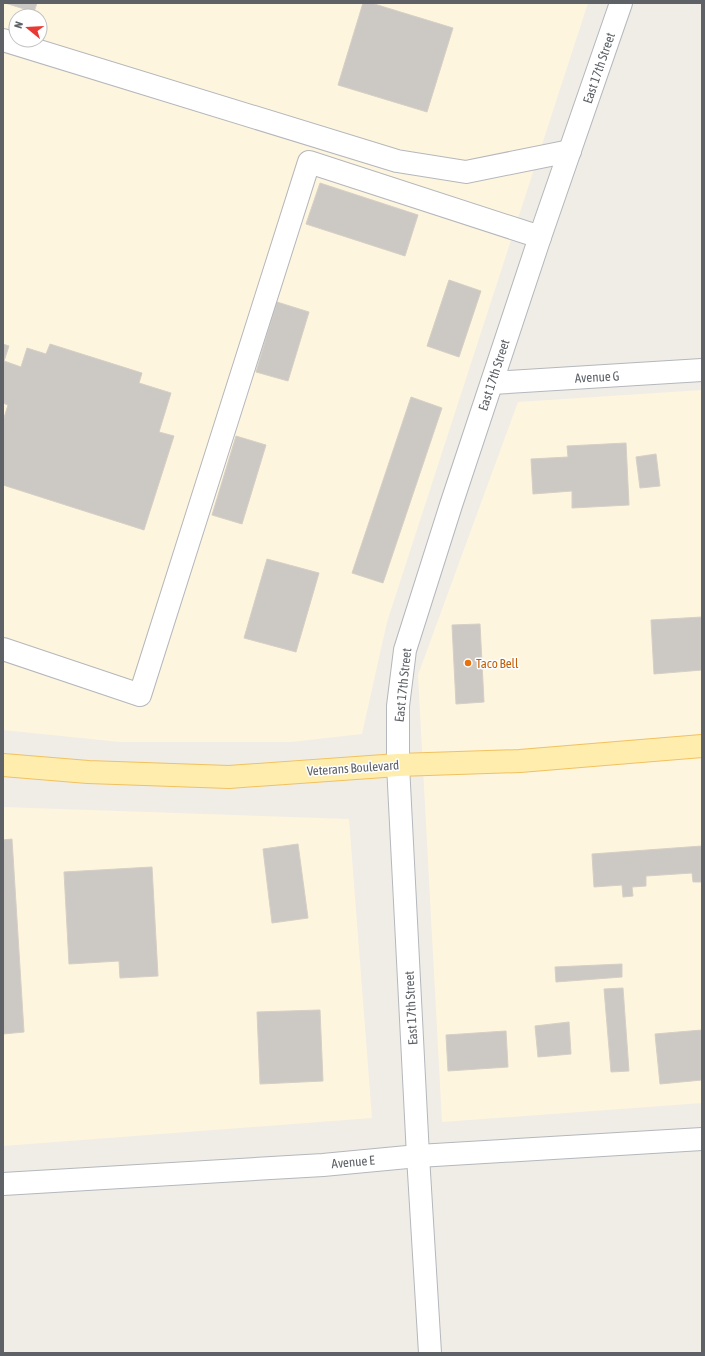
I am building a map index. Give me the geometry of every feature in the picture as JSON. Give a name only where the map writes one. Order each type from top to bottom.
[{"type":"main road","name":"Veterans Boulevard","points":[[3,765],[88,772],[229,777],[398,765],[520,761],[702,746]]},
{"type":"street","name":"East 17th Street","points":[[430,1353],[418,1156],[398,765],[398,706],[405,650],[540,237],[621,3]]},
{"type":"street","points":[[3,40],[397,160],[466,172],[570,151]]},
{"type":"street","points":[[3,649],[140,694],[309,162],[540,237]]},
{"type":"street","name":"Avenue G","points":[[492,383],[702,370]]},
{"type":"street","name":"Avenue E","points":[[3,1184],[323,1165],[418,1156],[702,1139]]},
{"type":"shaded area","points":[[3,3],[588,3],[387,622],[362,734],[291,742],[120,742],[3,730]]},
{"type":"shaded area","points":[[702,390],[702,1103],[442,1122],[418,675],[518,402]]},
{"type":"shaded area","points":[[3,807],[349,819],[372,1118],[3,1146]]},
{"type":"building","points":[[5,3],[37,3],[35,8],[21,8]]},
{"type":"building","points":[[363,3],[371,3],[453,28],[427,112],[338,85]]},
{"type":"building","points":[[320,183],[418,215],[405,256],[306,224]]},
{"type":"building","points":[[449,280],[481,291],[459,357],[427,346]]},
{"type":"building","points":[[277,302],[309,312],[288,381],[256,372]]},
{"type":"building","points":[[3,344],[9,346],[4,361],[21,367],[27,348],[46,354],[50,344],[142,373],[139,383],[171,393],[159,432],[174,436],[144,530],[3,485],[3,421],[8,405],[3,403]]},
{"type":"building","points":[[411,397],[442,408],[383,583],[352,573]]},
{"type":"building","points":[[236,436],[266,445],[242,524],[212,515]]},
{"type":"building","points":[[626,443],[629,505],[572,508],[572,491],[533,494],[531,459],[568,457],[567,446]]},
{"type":"building","points":[[656,454],[660,486],[640,488],[636,457]]},
{"type":"building","points":[[267,559],[319,573],[296,652],[244,638]]},
{"type":"building","points":[[702,617],[702,670],[654,674],[651,620]]},
{"type":"building","name":"Taco Bell","points":[[480,624],[484,702],[456,704],[452,625]]},
{"type":"building","points":[[12,839],[24,1032],[3,1034],[3,840]]},
{"type":"building","points":[[298,844],[308,918],[272,923],[263,849]]},
{"type":"building","points":[[702,846],[702,882],[693,882],[692,873],[646,876],[646,886],[632,887],[633,896],[623,897],[622,885],[594,887],[592,854]]},
{"type":"building","points":[[152,867],[158,976],[120,978],[119,961],[69,964],[64,872]]},
{"type":"building","points":[[622,964],[622,977],[556,982],[555,967]]},
{"type":"building","points":[[623,988],[629,1071],[611,1072],[604,989]]},
{"type":"building","points":[[320,1010],[323,1081],[260,1084],[257,1012]]},
{"type":"building","points":[[569,1022],[571,1054],[538,1057],[535,1026]]},
{"type":"building","points":[[702,1030],[702,1080],[660,1084],[655,1034]]},
{"type":"building","points":[[506,1031],[508,1067],[448,1071],[446,1035]]},
{"type":"place","name":"Taco Bell","points":[[468,663]]}]
